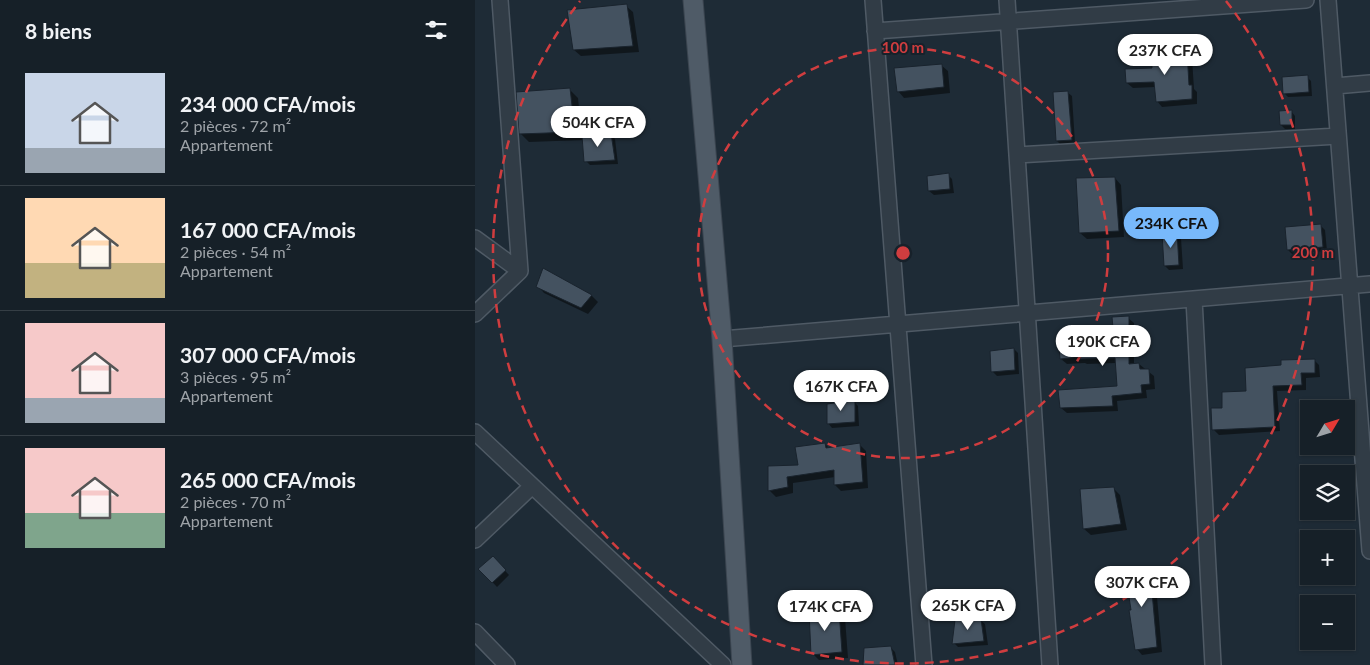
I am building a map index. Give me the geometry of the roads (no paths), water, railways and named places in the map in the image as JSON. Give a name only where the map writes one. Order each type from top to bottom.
[{"type":"main road","points":[[693,0],[721,339],[742,665]]},
{"type":"street","points":[[500,0],[521,271]]},
{"type":"street","points":[[873,0],[923,665]]},
{"type":"street","points":[[1007,0],[1050,665]]},
{"type":"street","points":[[875,31],[1306,0]]},
{"type":"street","points":[[1328,0],[1368,504],[1370,551]]},
{"type":"street","points":[[1335,86],[1370,83]]},
{"type":"street","points":[[1017,155],[1339,136]]},
{"type":"street","points":[[475,238],[521,271]]},
{"type":"street","points":[[475,314],[521,271]]},
{"type":"street","points":[[721,339],[1370,284]]},
{"type":"street","points":[[1193,299],[1213,665]]},
{"type":"street","points":[[475,432],[723,665]]},
{"type":"street","points":[[475,540],[532,486]]},
{"type":"street","points":[[475,632],[507,665]]}]
